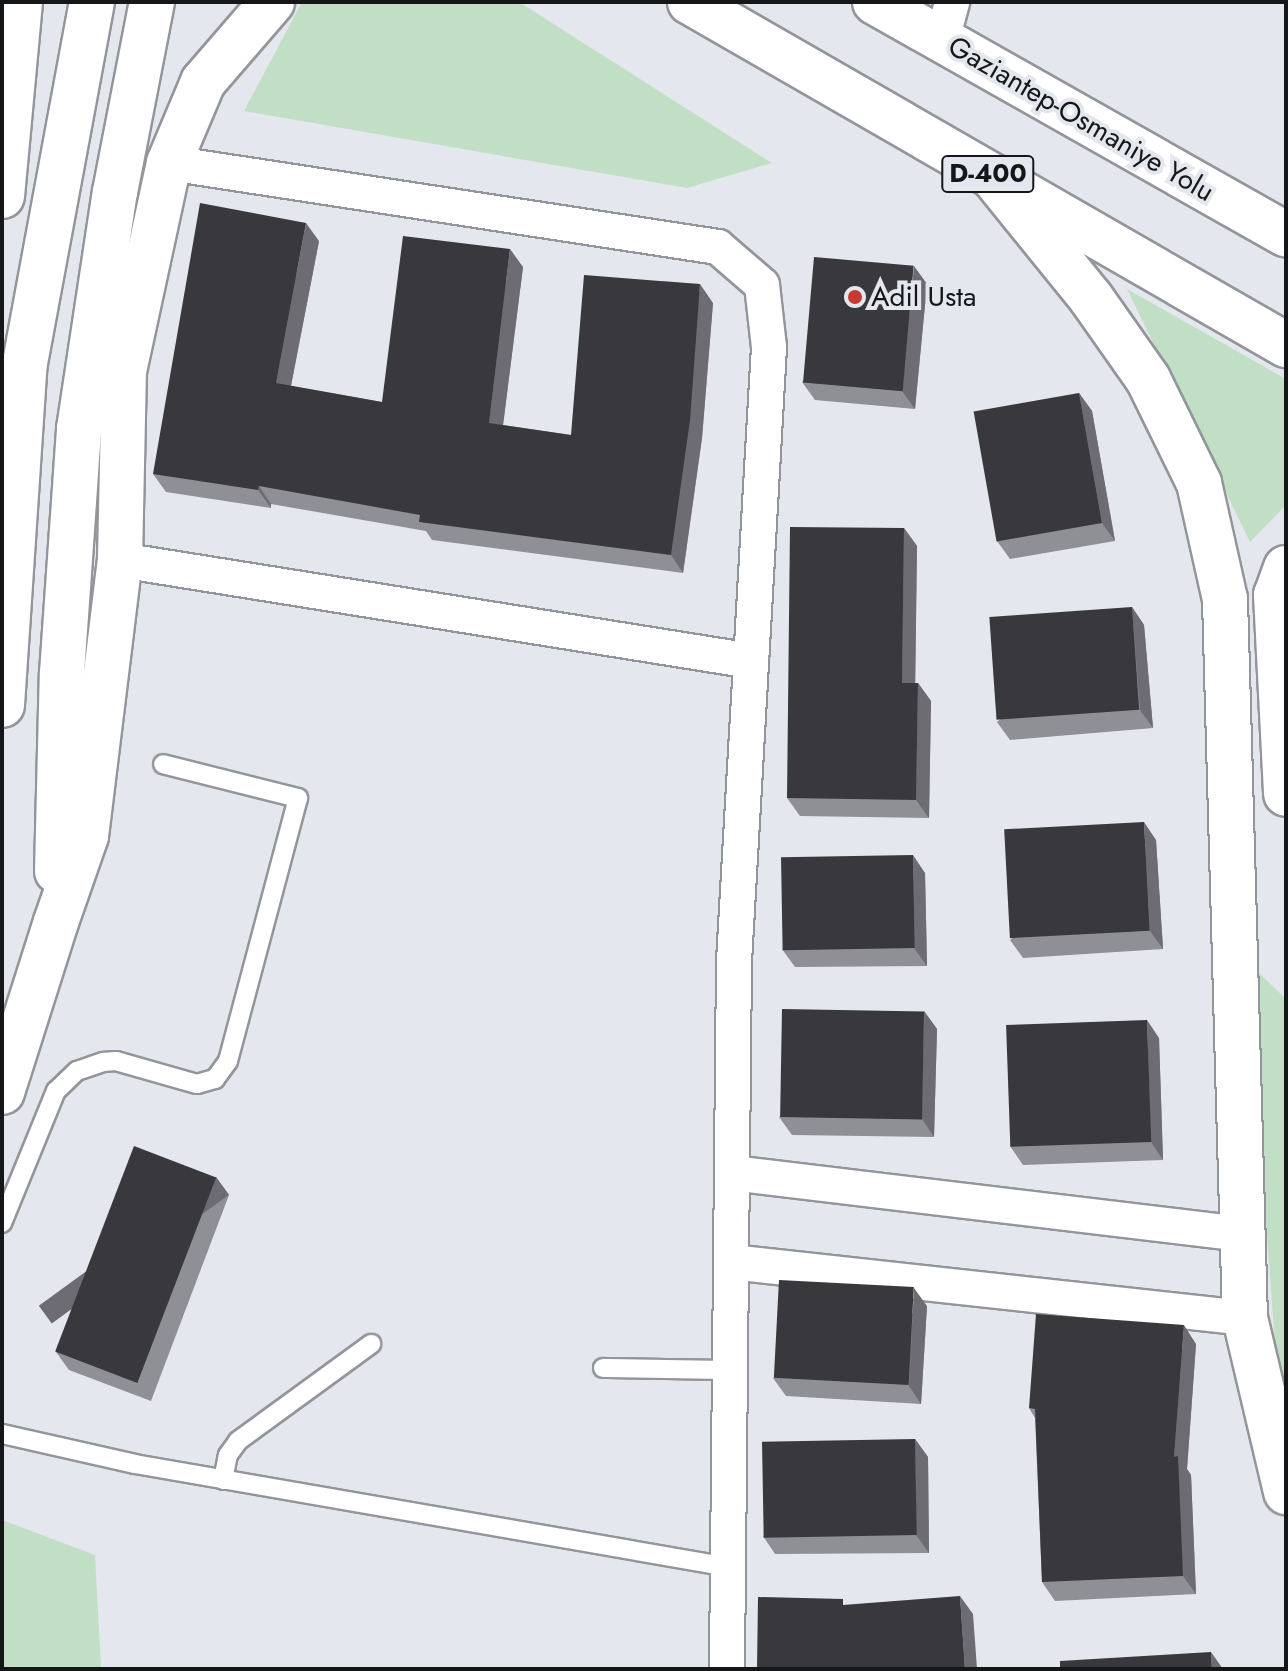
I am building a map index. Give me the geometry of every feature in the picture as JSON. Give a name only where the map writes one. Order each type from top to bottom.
[{"type":"main road","points":[[2,196],[20,2]]},
{"type":"main road","points":[[2,705],[25,363],[92,2]]},
{"type":"main road","points":[[56,922],[62,673],[79,429],[115,192],[152,2]]},
{"type":"main road","points":[[2,1092],[86,836],[120,560],[124,371],[169,163],[203,82],[272,2]]},
{"type":"main road","name":"D-400","points":[[690,2],[1286,345]]},
{"type":"main road","name":"Gaziantep-Osmaniye Yolu","points":[[875,2],[947,21],[1285,233]]},
{"type":"main road","points":[[993,177],[1091,298],[1148,379],[1199,483],[1225,599],[1245,1318],[1286,1492]]},
{"type":"main road","points":[[1286,568],[1276,595],[1286,794]]},
{"type":"street","points":[[169,163],[718,247],[762,285],[769,347],[734,961],[727,1669]]},
{"type":"street","points":[[120,560],[751,661]]},
{"type":"street","points":[[732,1173],[1243,1234]]},
{"type":"street","points":[[731,1262],[1245,1318]]},
{"type":"lane","points":[[2,1223],[56,1091],[77,1071],[116,1061],[197,1084],[215,1079],[228,1061],[298,798],[163,764]]},
{"type":"lane","points":[[223,1480],[228,1455],[238,1441],[371,1344]]},
{"type":"lane","points":[[603,1368],[730,1370]]},
{"type":"lane","points":[[2,1434],[135,1464],[729,1567]]},
{"type":"green space","points":[[302,2],[519,2],[772,163],[687,188],[244,111]]},
{"type":"green space","points":[[1127,289],[1286,379],[1286,505],[1250,542]]},
{"type":"green space","points":[[1257,971],[1286,999],[1286,1373],[1278,1386],[1266,1220]]},
{"type":"green space","points":[[2,1520],[95,1555],[101,1669],[2,1669]]},
{"type":"building","points":[[200,203],[306,223],[276,383],[382,402],[403,236],[510,249],[489,423],[571,435],[584,275],[700,284],[690,420],[671,555],[419,522],[420,515],[259,486],[258,490],[153,474]]},
{"type":"building","points":[[814,257],[914,266],[903,391],[803,383]]},
{"type":"building","points":[[1079,393],[1102,523],[997,542],[974,412]]},
{"type":"building","points":[[790,527],[904,528],[902,683],[918,683],[916,800],[787,798]]},
{"type":"building","points":[[1132,607],[1139,710],[997,720],[989,617]]},
{"type":"building","points":[[1144,822],[1150,931],[1010,938],[1004,829]]},
{"type":"building","points":[[913,855],[915,948],[783,950],[781,857]]},
{"type":"building","points":[[782,1009],[924,1011],[922,1119],[780,1117]]},
{"type":"building","points":[[1147,1020],[1151,1142],[1010,1147],[1006,1025]]},
{"type":"building","points":[[134,1146],[216,1178],[137,1383],[55,1351]]},
{"type":"building","points":[[779,1280],[914,1287],[909,1385],[774,1378]]},
{"type":"building","points":[[1036,1314],[1184,1325],[1174,1457],[1178,1456],[1183,1576],[1042,1582],[1035,1409],[1029,1408]]},
{"type":"building","points":[[915,1439],[917,1535],[764,1538],[762,1442]]},
{"type":"building","points":[[960,1596],[965,1669],[757,1669],[758,1597],[843,1599],[843,1605]]},
{"type":"building","points":[[1211,1652],[1212,1669],[1060,1669],[1060,1661]]},
{"type":"place","name":"Adil Usta","points":[[855,297]]}]
